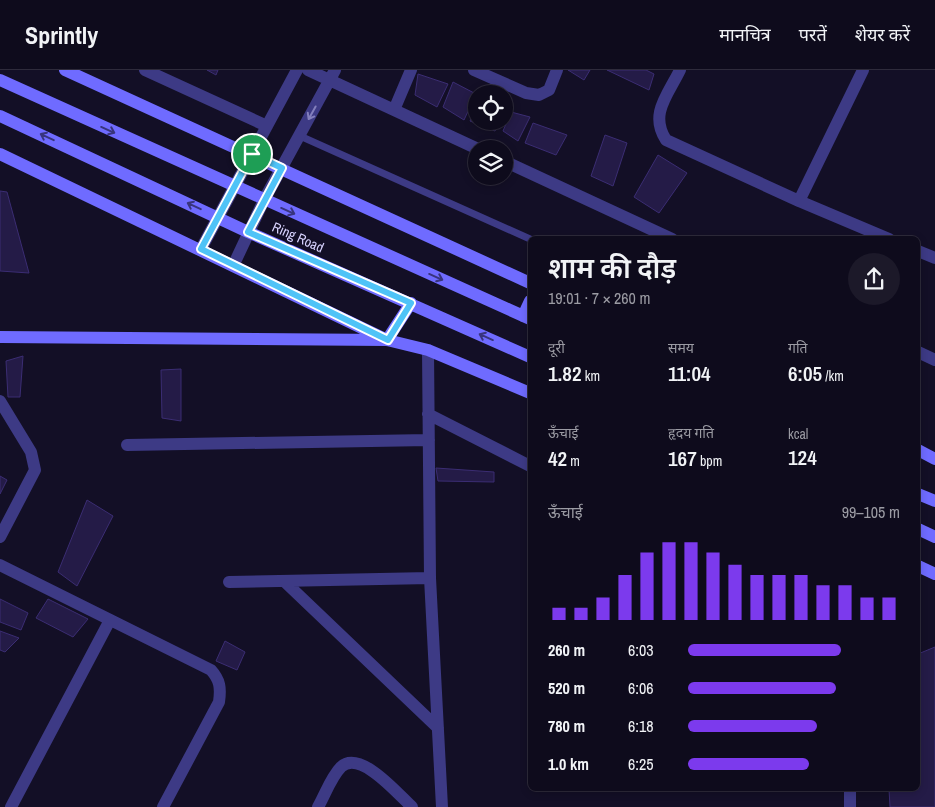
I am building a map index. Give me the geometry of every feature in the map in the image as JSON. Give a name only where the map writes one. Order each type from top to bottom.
[{"type":"street","points":[[65,70],[252,154],[528,282]]},
{"type":"street","points":[[145,70],[267,126]]},
{"type":"street","points":[[201,249],[297,70]]},
{"type":"street","points":[[308,70],[333,75],[394,110],[468,144]]},
{"type":"street","points":[[394,110],[411,70]]},
{"type":"street","points":[[474,70],[526,93],[539,95],[549,90],[557,70]]},
{"type":"street","points":[[680,70],[658,114],[658,128],[666,140],[799,201],[882,236]]},
{"type":"street","points":[[799,201],[863,70]]},
{"type":"street","points":[[234,264],[264,200],[333,75]]},
{"type":"street","name":"Ring Road","points":[[0,80],[527,318]]},
{"type":"street","name":"Ring Road","points":[[0,116],[248,232],[528,356]]},
{"type":"street","points":[[0,154],[234,264],[388,340],[428,350],[528,392]]},
{"type":"street","points":[[513,165],[666,236]]},
{"type":"street","points":[[920,252],[935,258]]},
{"type":"street","points":[[388,340],[411,303]]},
{"type":"street","points":[[0,338],[388,340]]},
{"type":"street","points":[[428,350],[430,578],[442,807]]},
{"type":"street","points":[[920,353],[935,360]]},
{"type":"street","points":[[0,401],[31,452],[35,470],[0,537]]},
{"type":"street","points":[[428,414],[528,465]]},
{"type":"street","points":[[127,445],[429,440]]},
{"type":"street","points":[[920,451],[935,459]]},
{"type":"street","points":[[920,495],[935,501]]},
{"type":"street","points":[[920,530],[935,537]]},
{"type":"street","points":[[0,565],[211,670],[219,683],[219,702],[163,807]]},
{"type":"street","points":[[920,567],[935,574]]},
{"type":"street","points":[[229,582],[430,578]]},
{"type":"street","points":[[284,581],[438,728]]},
{"type":"street","points":[[11,807],[110,620]]},
{"type":"street","points":[[318,807],[341,767],[348,762],[357,761],[366,766],[412,807]]},
{"type":"street","points":[[850,791],[850,807]]},
{"type":"lane","points":[[300,136],[528,238]]},
{"type":"building","points":[[207,70],[218,70],[216,75]]},
{"type":"building","points":[[568,70],[590,70],[584,80]]},
{"type":"building","points":[[607,70],[646,70],[654,74],[649,90]]},
{"type":"building","points":[[418,74],[448,84],[437,107],[415,95]]},
{"type":"building","points":[[453,82],[468,90],[468,111],[464,120],[443,107]]},
{"type":"building","points":[[513,113],[530,117],[518,141],[503,131],[513,130]]},
{"type":"building","points":[[533,123],[567,135],[556,155],[525,143]]},
{"type":"building","points":[[605,135],[627,143],[613,186],[591,176]]},
{"type":"building","points":[[658,155],[687,173],[659,213],[634,197]]},
{"type":"building","points":[[0,191],[7,192],[29,273],[0,271]]},
{"type":"building","points":[[23,356],[20,397],[8,397],[6,361]]},
{"type":"building","points":[[181,369],[181,421],[162,418],[161,370]]},
{"type":"building","points":[[436,468],[494,472],[494,482],[438,481]]},
{"type":"building","points":[[0,476],[7,480],[0,494]]},
{"type":"building","points":[[87,500],[113,516],[77,586],[58,572]]},
{"type":"building","points":[[0,599],[28,613],[21,630],[0,622]]},
{"type":"building","points":[[48,599],[88,619],[73,637],[36,618]]},
{"type":"building","points":[[0,631],[19,638],[5,652],[0,650]]},
{"type":"building","points":[[225,641],[245,652],[237,670],[216,661]]},
{"type":"building","points":[[935,647],[935,807],[890,807],[889,791],[920,791],[920,653]]},
{"type":"route","points":[[252,154],[282,168],[248,232],[411,303],[388,340],[201,249],[252,154]]}]
